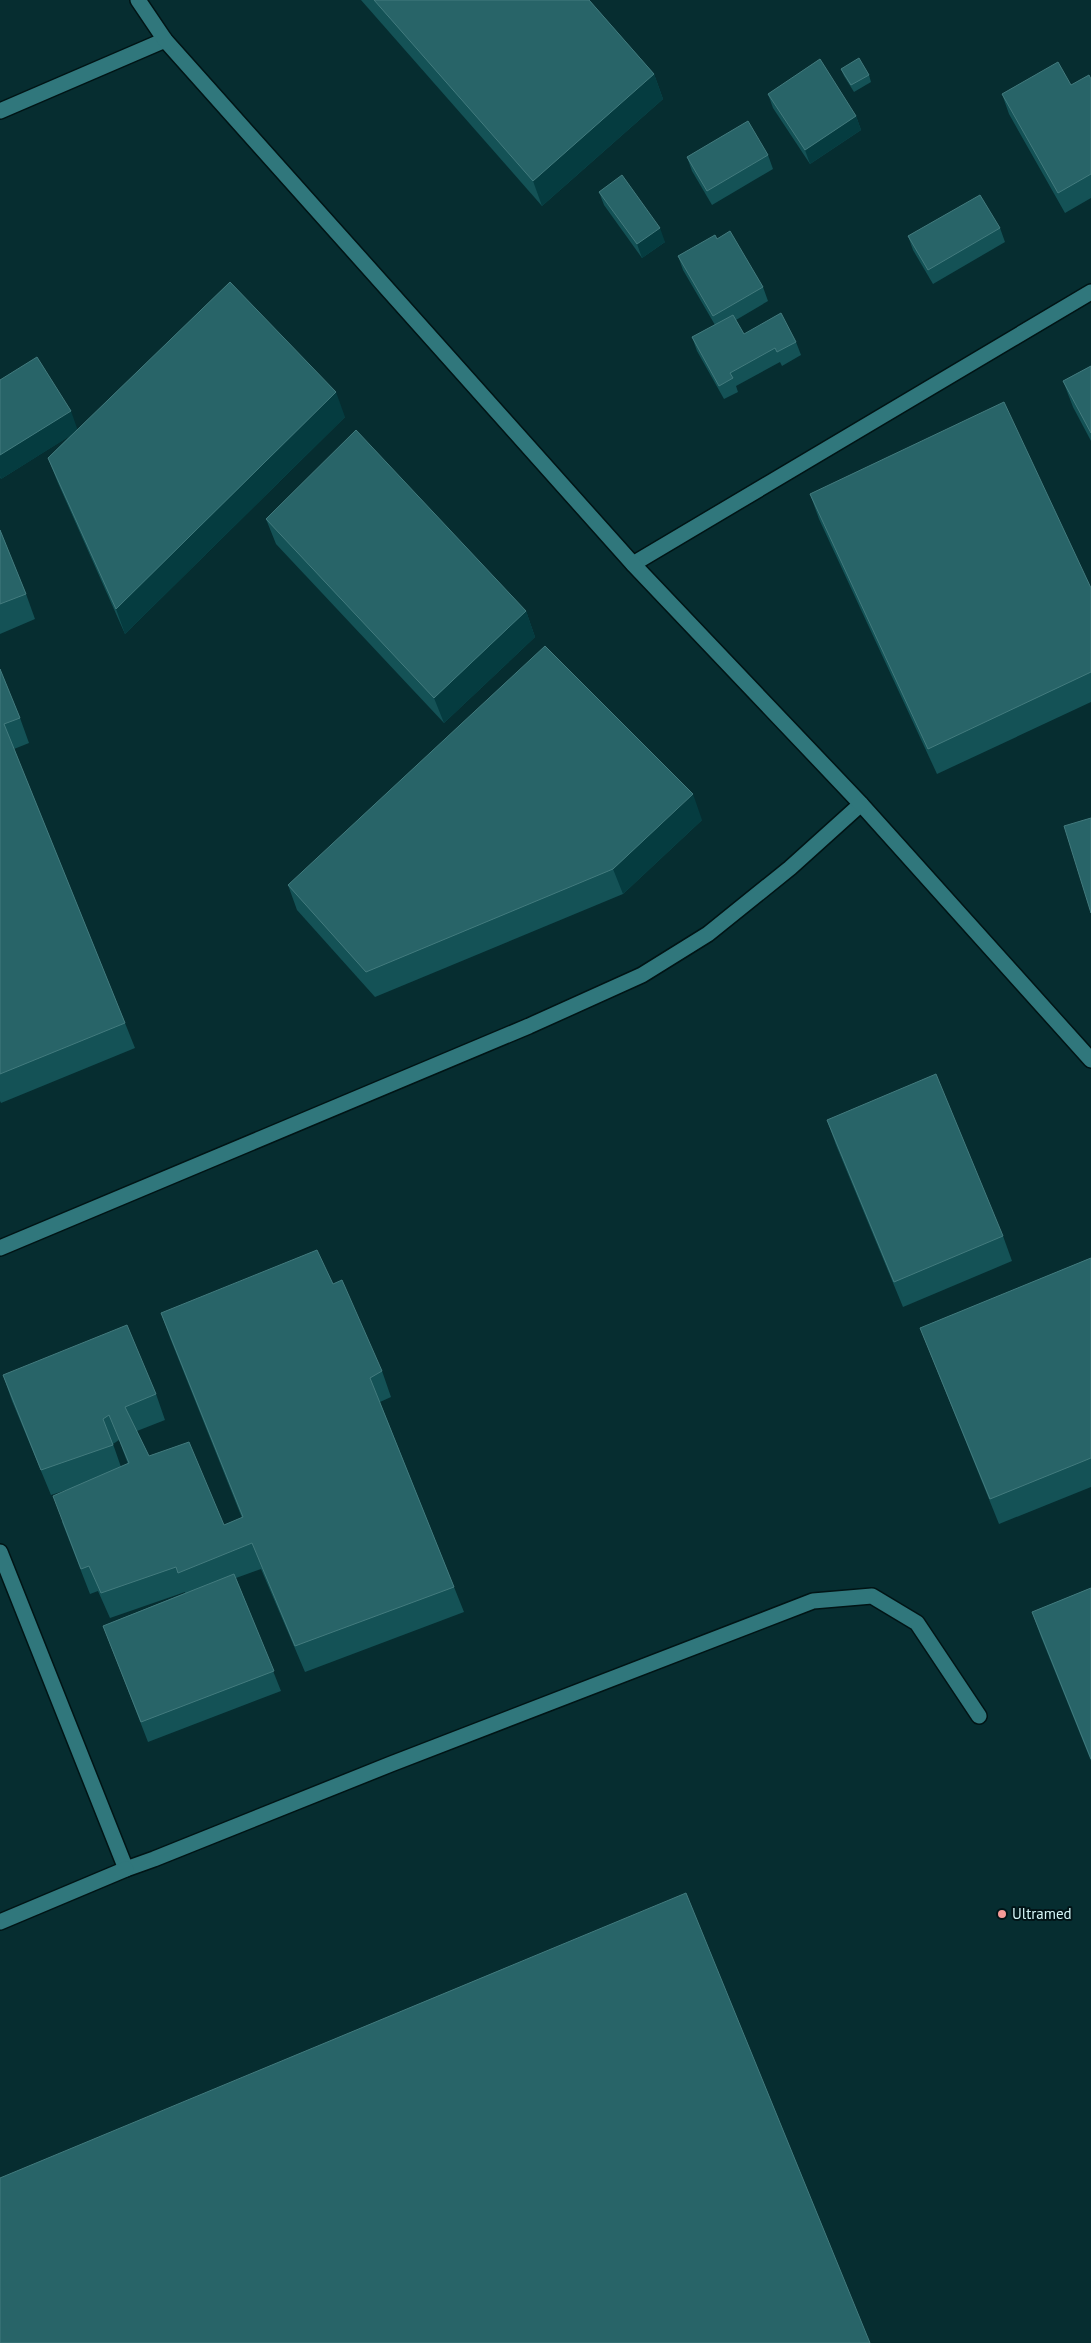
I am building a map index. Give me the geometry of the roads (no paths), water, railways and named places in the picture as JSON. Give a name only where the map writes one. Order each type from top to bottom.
[{"type":"street","points":[[138,0],[165,40],[633,564],[860,804],[1091,1060]]},
{"type":"street","points":[[0,111],[165,40]]},
{"type":"street","points":[[633,564],[1091,292]]},
{"type":"street","points":[[0,1248],[529,1026],[642,975],[708,934],[790,868],[860,804]]},
{"type":"street","points":[[0,1552],[126,1869]]},
{"type":"street","points":[[0,1922],[126,1869],[813,1601],[872,1596],[917,1623],[978,1716]]},
{"type":"place","name":"Ultramed","points":[[1002,1914]]}]
